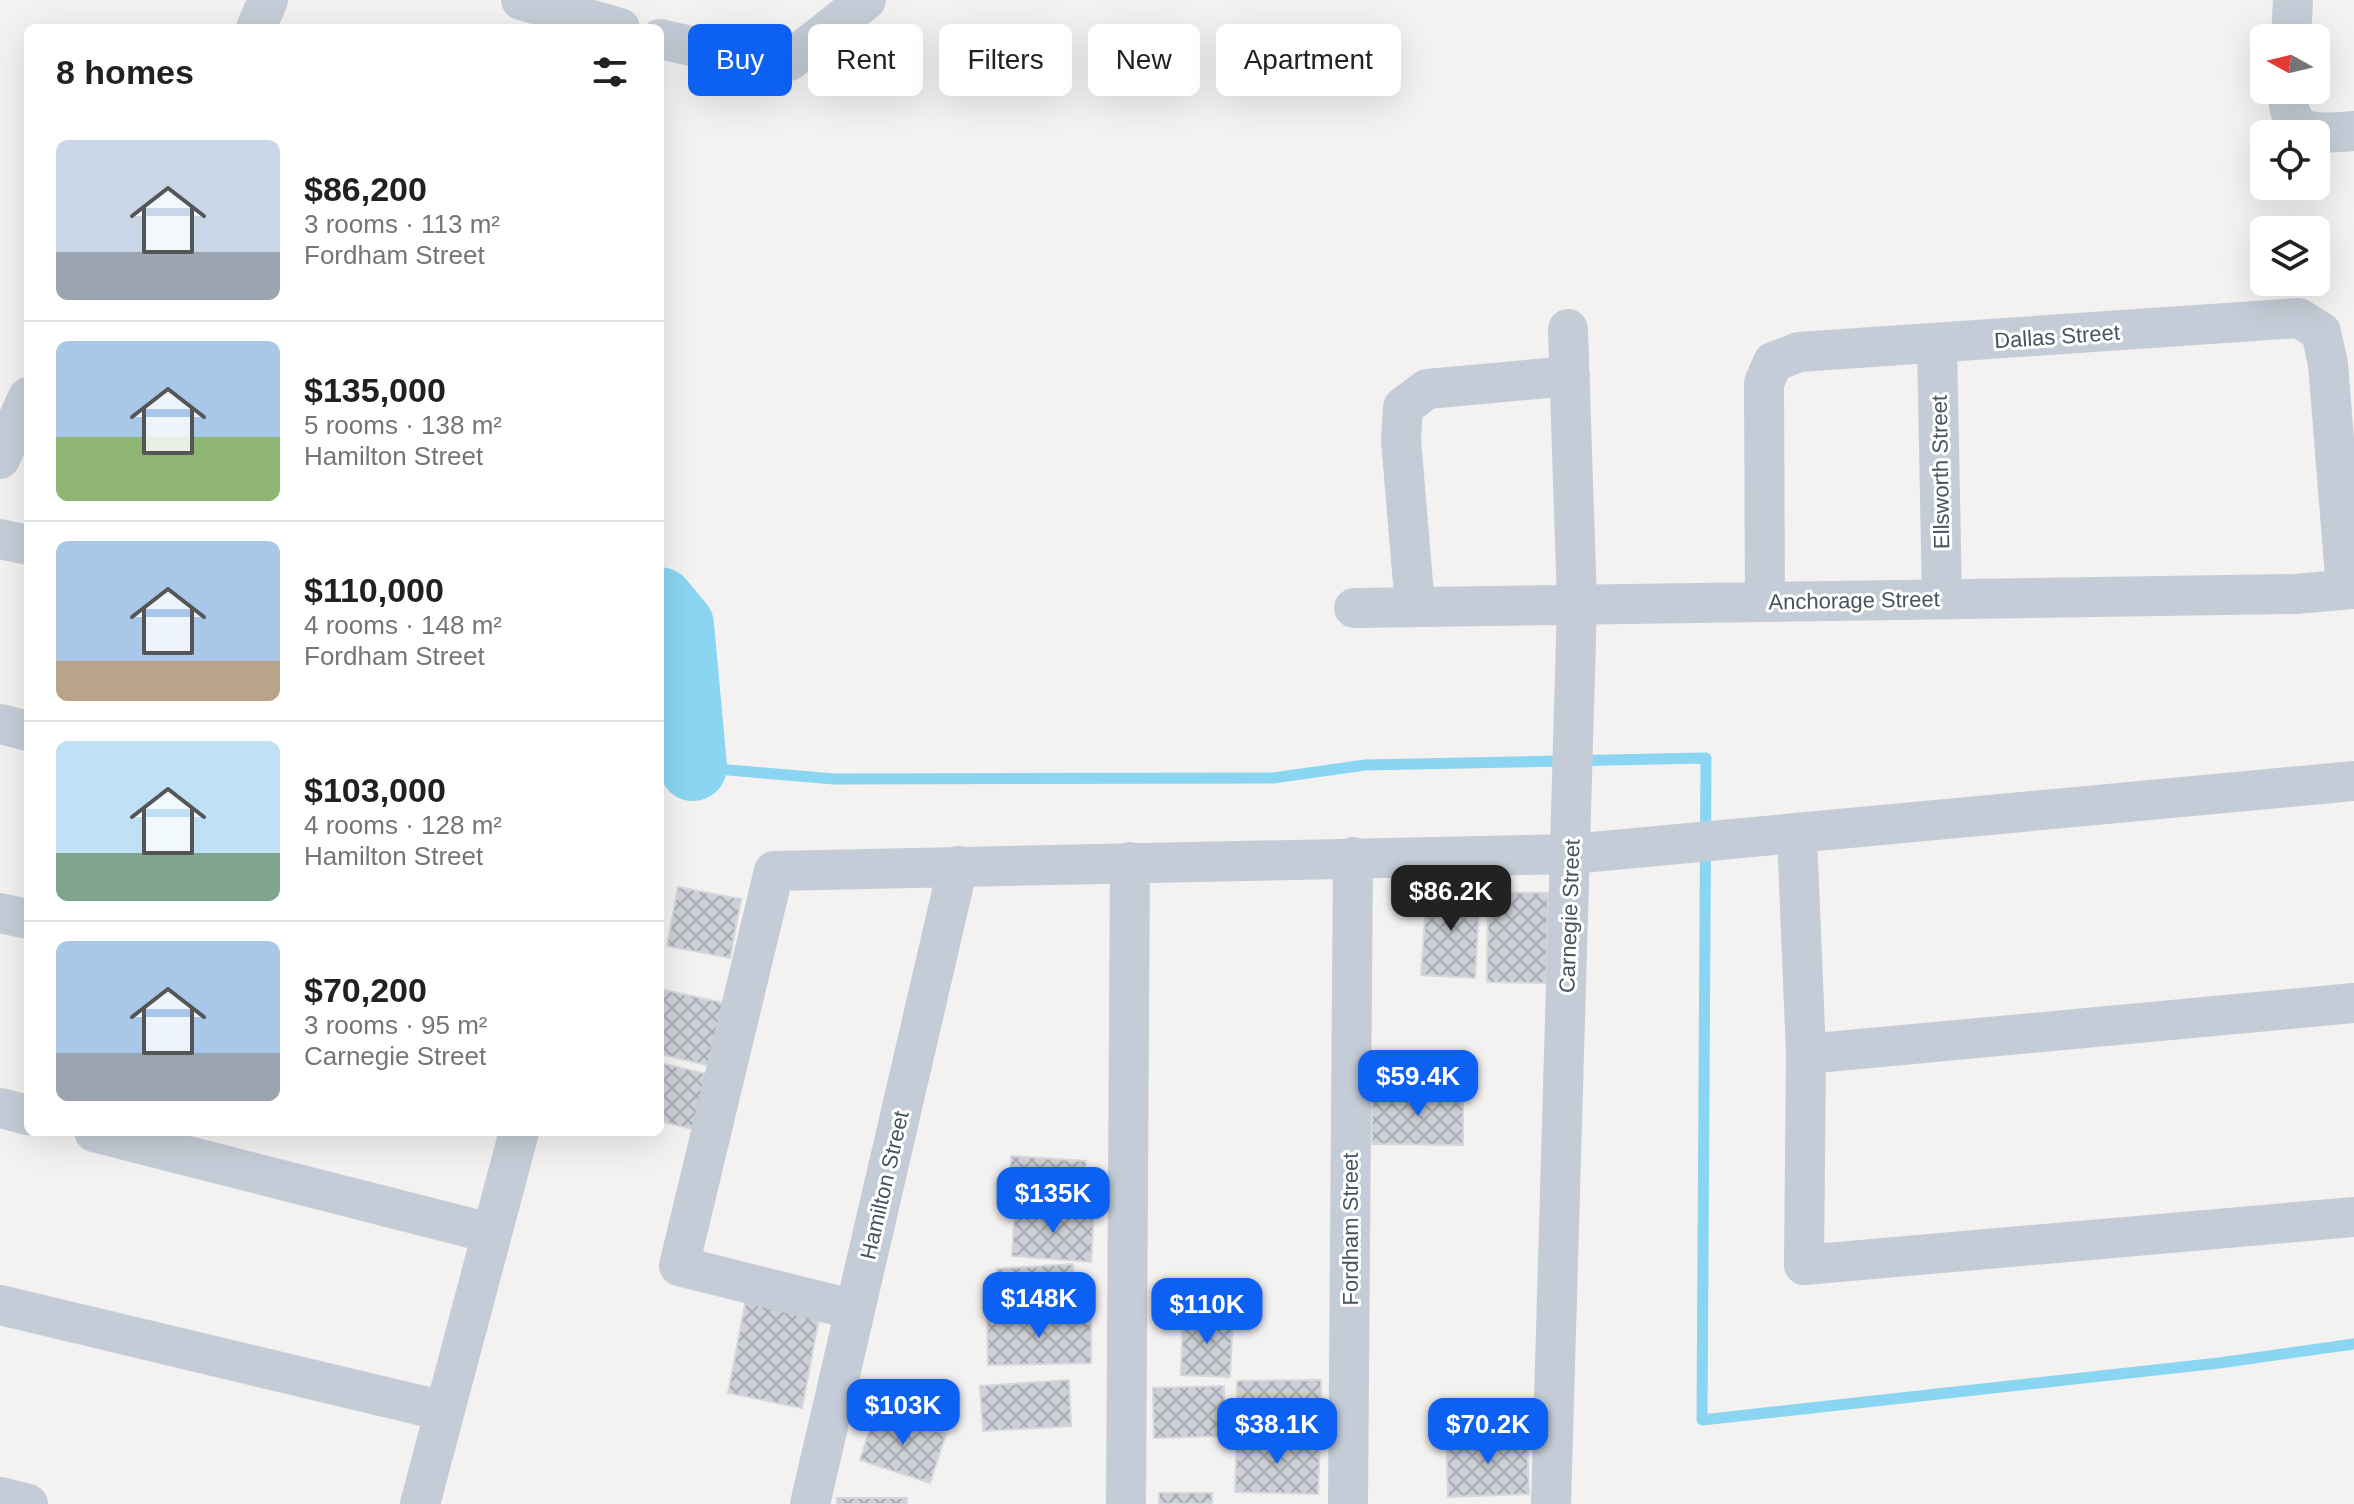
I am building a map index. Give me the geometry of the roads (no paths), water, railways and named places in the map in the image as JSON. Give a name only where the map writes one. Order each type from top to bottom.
[{"type":"street","points":[[258,24],[268,0]]},
{"type":"street","points":[[521,0],[606,24]]},
{"type":"street","points":[[664,40],[758,61],[789,61],[866,0]]},
{"type":"street","points":[[2292,24],[2293,0]]},
{"type":"street","points":[[2290,104],[2292,121],[2301,130],[2321,134],[2354,131]]},
{"type":"street","name":"Dallas Street","points":[[1765,601],[1764,383],[1773,362],[1799,352],[2299,318],[2321,332],[2328,364],[2350,589]]},
{"type":"street","name":"Carnegie Street","points":[[1551,1504],[1577,604],[1568,329]]},
{"type":"street","name":"Ellsworth Street","points":[[1937,344],[1942,599]]},
{"type":"street","points":[[1415,607],[1401,440],[1403,407],[1427,389],[1570,376]]},
{"type":"street","points":[[0,459],[24,406]]},
{"type":"street","points":[[0,539],[24,544]]},
{"type":"street","name":"Anchorage Street","points":[[1354,608],[2295,594],[2350,589]]},
{"type":"street","points":[[0,724],[24,730]]},
{"type":"street","points":[[855,1310],[679,1266],[774,871],[1571,854],[2354,781]]},
{"type":"street","points":[[1797,835],[1806,1054],[1804,1265],[2354,1217]]},
{"type":"street","name":"Fordham Street","points":[[1348,1504],[1353,857]]},
{"type":"street","points":[[1126,1504],[1130,862]]},
{"type":"street","name":"Hamilton Street","points":[[810,1504],[958,866]]},
{"type":"street","points":[[0,913],[24,918]]},
{"type":"street","points":[[1806,1054],[2354,1003]]},
{"type":"street","points":[[0,1108],[24,1114]]},
{"type":"street","points":[[110,1136],[490,1233]]},
{"type":"street","points":[[420,1504],[518,1136]]},
{"type":"street","points":[[0,1305],[444,1411]]},
{"type":"street","points":[[0,1497],[28,1504]]},
{"type":"waterway","points":[[664,606],[680,625],[693,767]]},
{"type":"waterway","points":[[693,767],[834,779],[1273,778],[1365,765],[1706,758],[1702,1420],[2219,1363],[2354,1344]]}]
